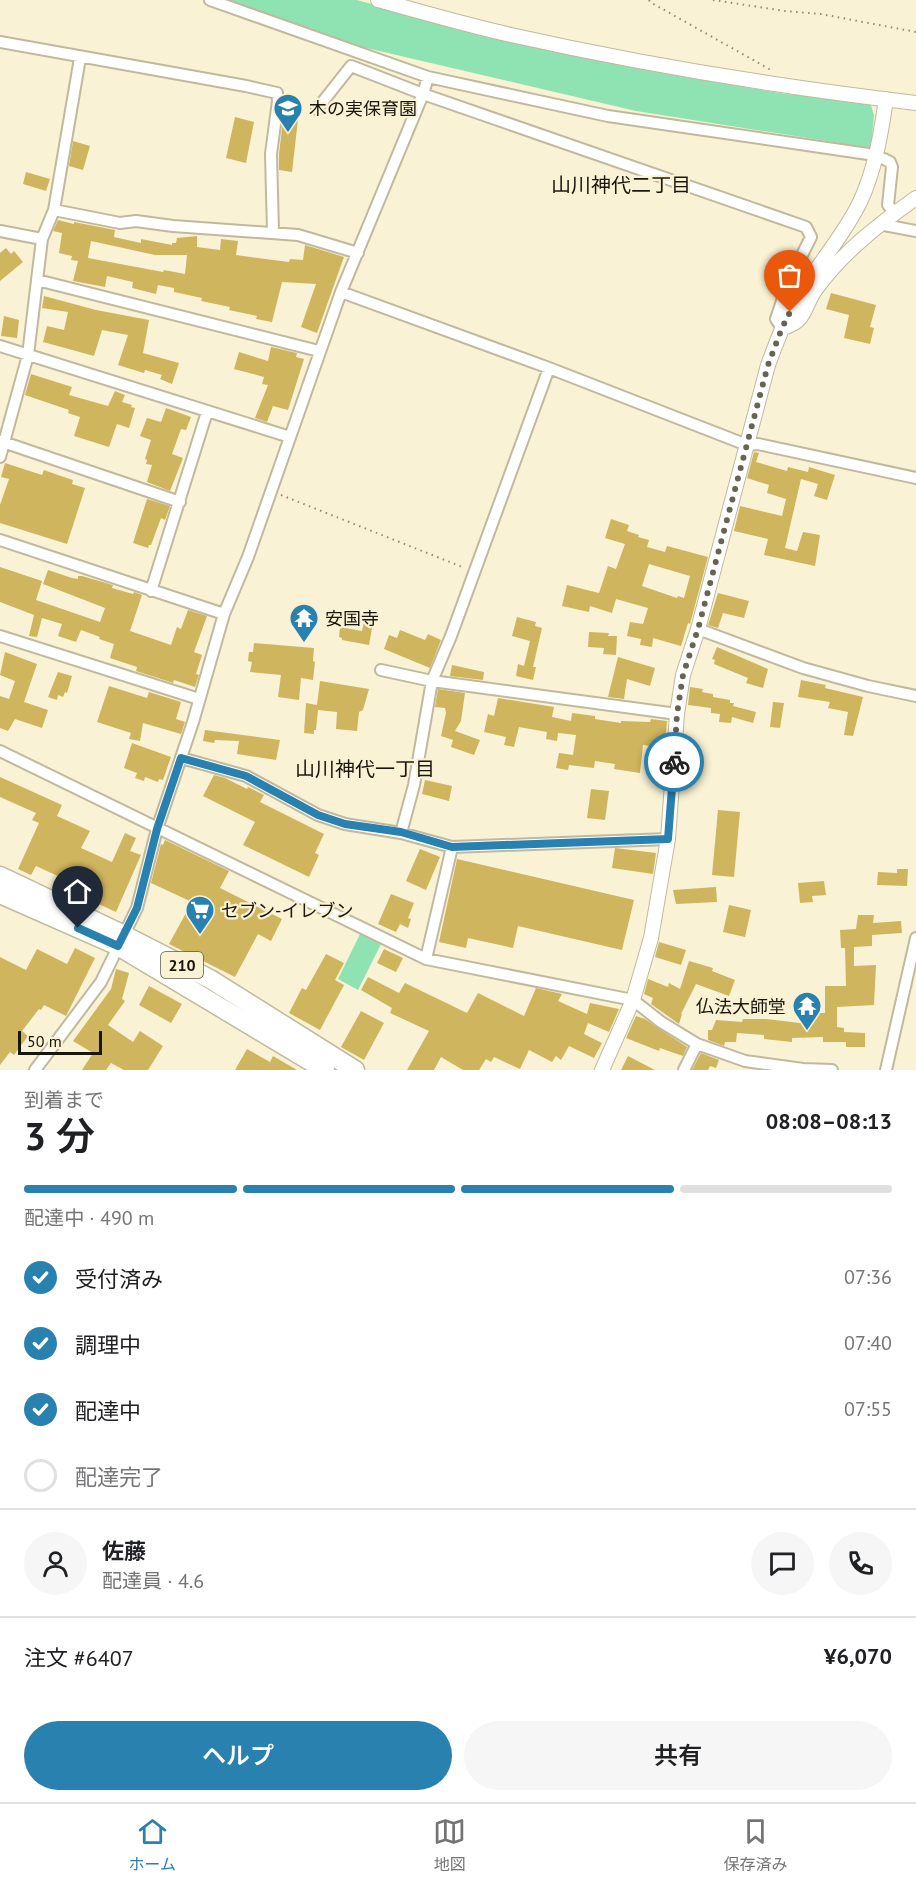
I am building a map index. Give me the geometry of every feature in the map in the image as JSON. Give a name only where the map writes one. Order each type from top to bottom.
[{"type":"highway","name":"210","points":[[0,876],[121,941],[325,1070]]},
{"type":"highway","name":"210","points":[[0,894],[121,941],[210,979],[355,1070]]},
{"type":"street","points":[[210,0],[428,77],[608,116],[868,154]]},
{"type":"street","points":[[378,0],[509,35],[662,66],[792,87],[916,103]]},
{"type":"street","points":[[0,42],[277,93],[271,154],[273,232]]},
{"type":"street","points":[[0,457],[2,442],[28,355],[42,239],[54,210],[80,58]]},
{"type":"street","points":[[317,109],[351,66],[423,94],[806,227],[811,237],[788,284],[776,319],[782,328]]},
{"type":"street","points":[[35,1070],[101,982],[137,908],[157,829],[224,614],[248,557],[341,292],[428,77]]},
{"type":"street","points":[[603,1070],[633,1000],[651,938],[668,839],[677,714],[683,675],[698,629],[768,365],[782,328],[799,295],[847,226],[861,201],[873,169],[886,99]]},
{"type":"street","points":[[884,159],[890,162],[892,167],[888,205],[895,213]]},
{"type":"street","points":[[782,328],[793,326],[801,318],[816,290],[853,246],[916,198]]},
{"type":"street","points":[[54,210],[120,223],[136,221],[298,235],[358,253]]},
{"type":"street","points":[[879,224],[916,231]]},
{"type":"street","points":[[0,231],[42,239]]},
{"type":"street","points":[[37,280],[319,351]]},
{"type":"street","points":[[341,292],[549,368],[747,445],[758,444],[916,478]]},
{"type":"street","points":[[0,346],[290,437]]},
{"type":"street","points":[[401,832],[414,785],[432,681],[451,636],[549,368]]},
{"type":"street","points":[[151,591],[207,412]]},
{"type":"street","points":[[2,442],[180,502]]},
{"type":"street","points":[[0,540],[224,614]]},
{"type":"street","points":[[698,629],[803,668],[868,686],[916,696]]},
{"type":"street","points":[[0,636],[199,699]]},
{"type":"street","points":[[381,670],[432,681],[677,714]]},
{"type":"street","points":[[0,751],[426,959],[633,1000],[661,1022],[697,1044],[745,1061],[803,1070],[832,1070]]},
{"type":"street","points":[[181,758],[246,776],[318,815],[345,824],[401,832],[452,847],[668,839]]},
{"type":"street","points":[[426,959],[452,847]]},
{"type":"street","points":[[887,1070],[916,938]]},
{"type":"street","points":[[684,1070],[697,1044]]},
{"type":"path","points":[[649,0],[650,3],[773,71]]},
{"type":"path","points":[[713,0],[821,14],[916,32]]},
{"type":"path","points":[[271,491],[473,572]]},
{"type":"green space","points":[[222,0],[357,0],[461,29],[667,74],[786,94],[870,102],[874,115],[871,148],[636,111],[345,43]]},
{"type":"green space","points":[[362,930],[383,940],[358,990],[338,979]]},
{"type":"building","points":[[290,100],[300,102],[292,172],[279,170],[285,103],[290,103]]},
{"type":"building","points":[[235,117],[254,122],[246,163],[226,158]]},
{"type":"building","points":[[73,141],[90,146],[83,170],[69,166]]},
{"type":"building","points":[[26,172],[50,179],[46,191],[23,184]]},
{"type":"building","points":[[58,220],[115,230],[114,237],[141,243],[141,239],[172,245],[176,243],[177,238],[197,236],[197,247],[220,250],[221,239],[238,241],[236,255],[289,262],[290,259],[303,260],[305,245],[344,257],[317,333],[301,327],[316,284],[282,282],[272,322],[256,319],[257,316],[229,310],[230,307],[174,292],[174,288],[158,285],[156,294],[132,288],[133,282],[107,276],[105,287],[73,281],[78,261],[71,260],[72,256],[59,253],[62,233],[53,231]],"holes":[[[91,241],[155,255],[187,255],[185,274],[88,258]]]},
{"type":"building","points":[[6,248],[11,254],[14,251],[23,262],[0,281],[0,253]]},
{"type":"building","points":[[831,293],[876,305],[870,327],[874,328],[870,344],[844,338],[849,315],[826,309]]},
{"type":"building","points":[[44,296],[96,310],[149,320],[143,353],[179,363],[172,384],[160,379],[162,375],[145,370],[144,373],[118,365],[128,335],[102,330],[94,356],[43,342],[47,326],[64,330],[68,312],[42,308]]},
{"type":"building","points":[[4,316],[19,320],[17,338],[1,336]]},
{"type":"building","points":[[271,347],[297,353],[296,357],[304,359],[288,410],[273,406],[267,422],[255,418],[268,385],[262,384],[264,377],[234,369],[239,352],[268,361]]},
{"type":"building","points":[[31,374],[72,387],[69,395],[108,406],[115,391],[125,395],[122,402],[135,408],[129,428],[117,424],[109,447],[74,436],[80,417],[68,413],[69,410],[25,395]]},
{"type":"building","points":[[166,408],[191,417],[186,430],[181,429],[172,454],[183,458],[170,491],[147,482],[152,465],[146,464],[145,459],[151,440],[140,436],[147,418],[161,422]]},
{"type":"building","points":[[754,452],[759,453],[756,462],[787,471],[788,467],[808,472],[809,467],[835,475],[827,500],[814,496],[818,484],[801,479],[785,548],[797,551],[803,532],[820,535],[815,566],[764,555],[768,539],[734,531],[740,506],[782,516],[786,499],[767,493],[769,485],[747,478]]},
{"type":"building","points":[[5,463],[42,475],[44,470],[73,480],[72,484],[85,488],[67,544],[0,523],[0,505],[9,479],[1,477]]},
{"type":"building","points":[[147,499],[170,506],[165,520],[161,518],[148,548],[133,543]]},
{"type":"building","points":[[611,519],[629,525],[627,531],[649,540],[647,547],[665,552],[667,546],[708,557],[690,624],[688,623],[681,646],[653,638],[652,647],[640,645],[641,639],[627,636],[630,622],[643,624],[648,608],[616,599],[612,613],[590,606],[589,612],[562,606],[567,585],[599,593],[608,566],[616,569],[625,544],[605,538]],"holes":[[[649,564],[690,576],[684,598],[678,596],[677,598],[642,586]]]},
{"type":"building","points":[[0,567],[42,581],[36,600],[100,622],[105,608],[43,584],[48,570],[72,578],[78,579],[78,576],[82,576],[113,585],[112,588],[142,595],[130,631],[171,645],[177,627],[181,629],[188,610],[207,616],[194,652],[202,655],[196,674],[199,675],[195,687],[174,680],[173,683],[136,671],[137,667],[110,658],[114,644],[99,639],[100,637],[81,630],[76,642],[58,636],[62,624],[42,618],[37,637],[29,636],[34,615],[0,602]]},
{"type":"building","points":[[718,593],[749,601],[744,618],[723,613],[718,628],[708,625]]},
{"type":"building","points":[[517,617],[536,622],[535,626],[542,628],[533,667],[536,667],[533,680],[516,676],[518,664],[524,666],[530,641],[512,636]]},
{"type":"building","points":[[364,622],[373,623],[369,645],[342,640],[339,637],[340,627],[362,631]]},
{"type":"building","points":[[400,630],[425,640],[428,634],[441,640],[430,668],[384,649],[389,635],[397,638]]},
{"type":"building","points":[[589,632],[609,633],[608,636],[617,636],[616,655],[603,654],[604,648],[588,647]]},
{"type":"building","points":[[254,643],[314,648],[313,680],[301,678],[299,700],[278,697],[281,675],[250,672],[252,662],[248,661],[249,652],[253,652]]},
{"type":"building","points":[[717,647],[768,669],[763,688],[746,683],[748,678],[714,664],[715,660],[712,659]]},
{"type":"building","points":[[5,652],[37,664],[24,702],[48,710],[42,728],[15,719],[8,731],[0,728],[0,696],[9,699],[15,681],[0,675]]},
{"type":"building","points":[[618,657],[655,668],[650,686],[627,679],[624,699],[608,697]]},
{"type":"building","points":[[452,665],[484,672],[483,680],[450,676]]},
{"type":"building","points":[[58,672],[72,676],[67,693],[65,692],[63,697],[58,695],[57,700],[48,697]]},
{"type":"building","points":[[801,680],[863,697],[853,736],[844,735],[848,712],[828,708],[830,702],[798,697]]},
{"type":"building","points":[[320,681],[369,689],[363,710],[359,712],[357,731],[336,729],[337,712],[318,710],[314,734],[304,733],[306,703],[317,705]]},
{"type":"building","points":[[109,686],[147,698],[149,692],[181,702],[176,719],[185,722],[181,734],[143,723],[140,741],[129,739],[131,733],[97,722]]},
{"type":"building","points":[[690,687],[703,689],[702,692],[713,694],[713,697],[730,700],[730,703],[734,703],[733,706],[756,712],[753,723],[732,717],[731,723],[719,722],[720,714],[711,713],[711,708],[688,705]]},
{"type":"building","points":[[438,689],[465,693],[461,721],[455,731],[480,740],[474,755],[451,747],[453,740],[441,736],[446,713],[445,708],[435,707]]},
{"type":"building","points":[[498,698],[554,707],[552,717],[571,721],[572,713],[621,723],[621,721],[650,722],[651,719],[667,721],[665,748],[643,745],[640,773],[614,769],[615,764],[595,761],[594,768],[569,765],[568,770],[556,768],[559,753],[573,755],[576,735],[558,733],[557,741],[546,739],[547,732],[519,727],[514,747],[504,745],[506,737],[484,732],[488,714],[494,716]]},
{"type":"building","points":[[773,702],[784,703],[780,728],[770,727]]},
{"type":"building","points":[[205,730],[280,740],[276,760],[237,754],[239,741],[215,740],[214,743],[203,741]]},
{"type":"building","points":[[132,743],[171,757],[163,780],[159,779],[158,782],[145,777],[144,781],[135,778],[137,773],[124,768]]},
{"type":"building","points":[[214,775],[264,795],[260,802],[324,834],[315,853],[319,855],[309,877],[243,845],[255,822],[203,796]]},
{"type":"building","points":[[0,777],[62,805],[57,816],[90,831],[81,848],[112,862],[125,833],[136,838],[130,851],[141,855],[116,912],[92,901],[94,896],[74,887],[75,884],[36,866],[31,875],[18,869],[39,823],[32,820],[36,813],[0,797]]},
{"type":"building","points":[[425,780],[452,786],[449,801],[422,794]]},
{"type":"building","points":[[591,789],[609,791],[605,820],[587,818]]},
{"type":"building","points":[[718,810],[740,812],[734,877],[712,875]]},
{"type":"building","points":[[165,840],[229,871],[220,888],[282,919],[271,941],[258,934],[235,977],[169,944],[192,902],[151,883],[161,844],[163,845]]},
{"type":"building","points":[[615,848],[656,853],[653,874],[612,868]]},
{"type":"building","points":[[420,849],[440,857],[426,890],[406,881]]},
{"type":"building","points":[[457,859],[634,900],[622,950],[518,926],[513,948],[468,938],[466,948],[439,942]]},
{"type":"building","points":[[897,869],[908,869],[907,886],[877,885],[878,872],[897,873]]},
{"type":"building","points":[[824,881],[826,895],[812,896],[813,902],[800,903],[798,883]]},
{"type":"building","points":[[716,887],[717,902],[676,904],[673,890]]},
{"type":"building","points":[[391,894],[414,903],[408,918],[411,919],[408,928],[400,924],[396,932],[378,924]]},
{"type":"building","points":[[729,905],[751,910],[745,937],[723,932]]},
{"type":"building","points":[[858,915],[874,915],[873,923],[901,921],[902,933],[872,935],[872,946],[854,947],[854,966],[876,965],[874,1005],[837,1007],[837,1027],[844,1028],[844,1032],[865,1033],[865,1047],[846,1047],[846,1042],[823,1042],[823,1037],[792,1038],[792,1042],[764,1039],[764,1035],[737,1033],[736,1042],[725,1042],[724,1046],[708,1040],[708,1030],[712,1030],[716,1020],[742,1022],[743,1019],[766,1019],[800,1023],[800,1013],[825,1013],[825,986],[846,986],[845,948],[841,948],[840,930],[856,929]]},
{"type":"building","points":[[659,942],[686,950],[681,965],[655,957]]},
{"type":"building","points":[[75,948],[95,958],[66,1016],[44,1005],[22,1031],[28,1036],[14,1055],[10,1052],[0,1065],[0,957],[26,970],[37,949],[67,964]]},
{"type":"building","points":[[384,949],[403,958],[396,972],[377,963]]},
{"type":"building","points":[[326,954],[344,963],[335,980],[344,985],[320,1030],[289,1013],[302,988],[306,990]]},
{"type":"building","points":[[689,961],[713,968],[712,971],[735,980],[729,996],[696,984],[681,1014],[679,1024],[651,1004],[653,998],[644,994],[648,979],[668,987],[669,983],[680,989]]},
{"type":"building","points":[[116,969],[129,973],[122,999],[125,1001],[108,1025],[133,1042],[140,1031],[163,1046],[148,1070],[124,1070],[111,1063],[106,1070],[82,1070],[93,1053],[73,1041],[111,989]]},
{"type":"building","points":[[368,977],[399,993],[405,983],[467,1013],[478,993],[524,1016],[536,988],[562,994],[558,1001],[587,1014],[590,1003],[619,1009],[609,1032],[588,1023],[584,1034],[602,1043],[594,1058],[569,1046],[561,1060],[556,1056],[552,1062],[529,1050],[520,1069],[494,1057],[491,1062],[486,1059],[479,1070],[463,1070],[441,1057],[434,1070],[407,1070],[429,1031],[390,1013],[392,1008],[361,990]]},
{"type":"building","points":[[149,986],[182,1004],[171,1023],[139,1005]]},
{"type":"building","points":[[361,1011],[384,1023],[364,1060],[341,1047]]},
{"type":"building","points":[[636,1016],[645,1019],[687,1047],[683,1056],[660,1048],[659,1051],[626,1038]]},
{"type":"building","points":[[247,1049],[270,1062],[273,1056],[297,1070],[235,1070]]},
{"type":"building","points":[[701,1053],[719,1060],[716,1068],[710,1066],[708,1070],[692,1070]]},
{"type":"building","points":[[628,1056],[655,1070],[621,1070]]},
{"type":"way so far","points":[[674,762],[677,714],[683,675],[698,629],[768,365],[790,312]]},
{"type":"place","name":"木の実保育園","points":[[288,134]]},
{"type":"place","name":"安国寺","points":[[304,644]]},
{"type":"place","name":"セブン-イレブン","points":[[200,936]]},
{"type":"place","name":"仏法大師堂","points":[[807,1032]]},
{"type":"district","name":"山川神代二丁目","points":[[621,185]]},
{"type":"district","name":"山川神代一丁目","points":[[365,769]]},
{"type":"route","points":[[78,928],[118,946],[137,908],[157,829],[181,758],[246,776],[318,815],[345,824],[401,832],[452,847],[668,839],[674,762]]}]
